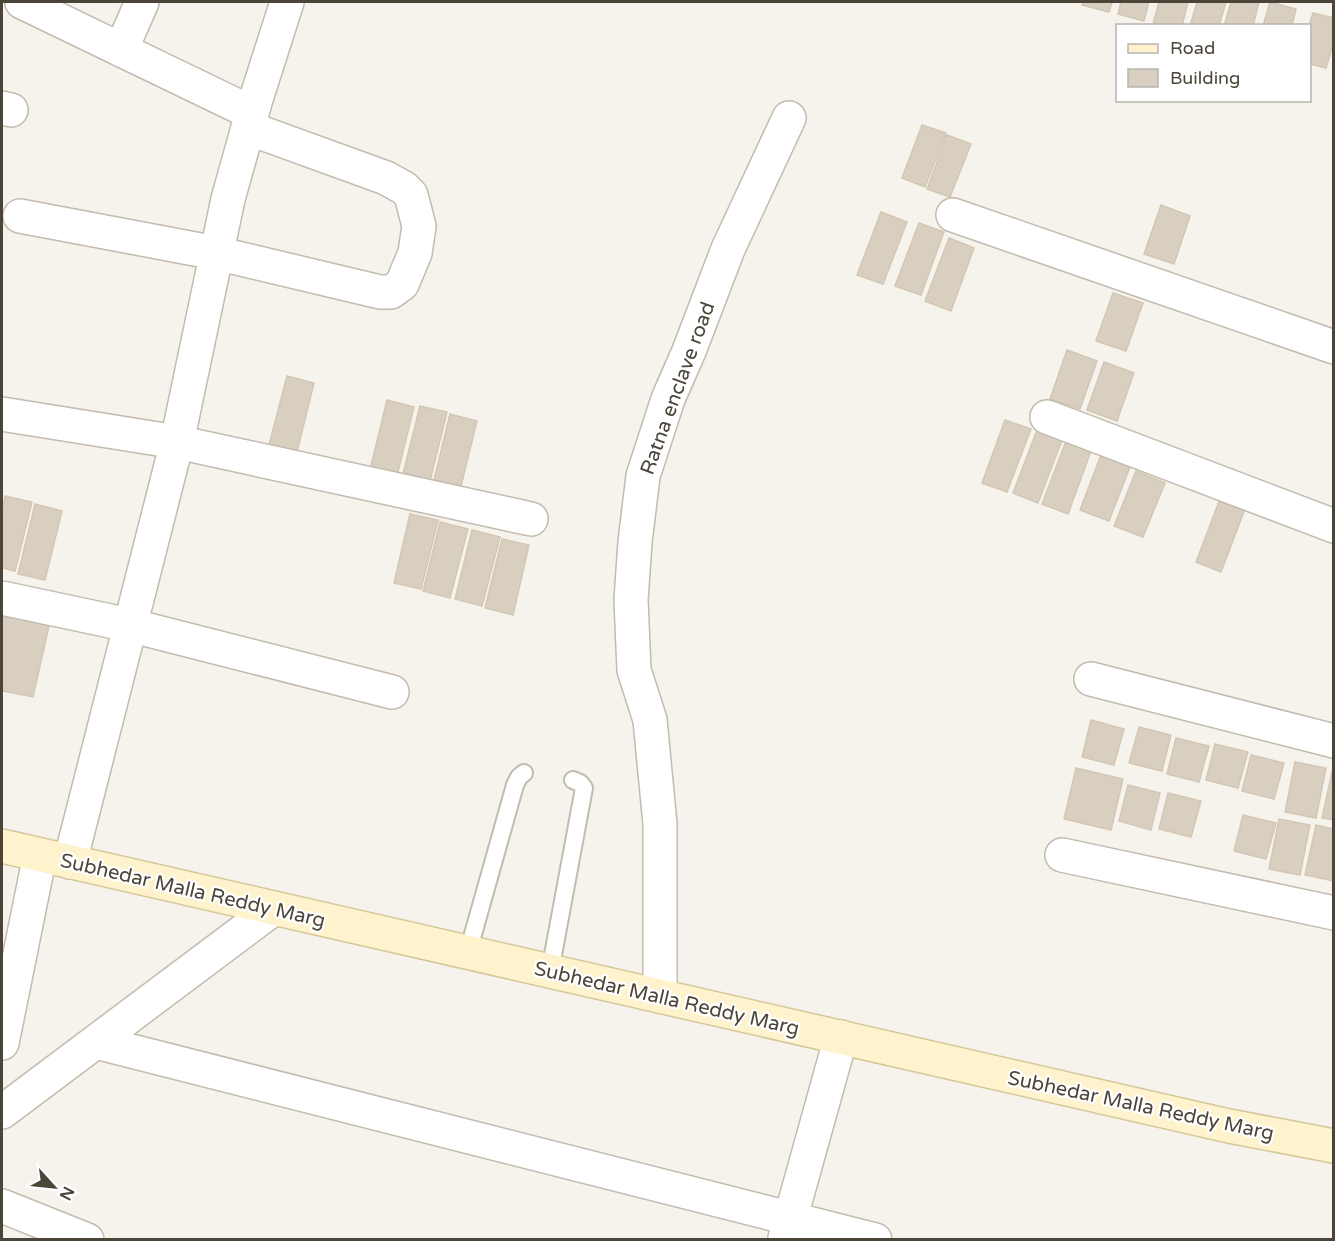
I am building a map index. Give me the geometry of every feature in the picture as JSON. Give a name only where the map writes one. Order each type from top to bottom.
[{"type":"main road","name":"Subhedar Malla Reddy Marg","points":[[2,846],[1229,1126],[1334,1146]]},
{"type":"street","points":[[20,216],[216,253],[380,292],[391,291],[402,284],[415,253],[419,226],[411,195],[404,188],[386,178],[250,121],[121,50],[22,2]]},
{"type":"street","points":[[121,50],[142,2]]},
{"type":"street","points":[[2,1041],[55,859],[129,625],[177,441],[228,199],[287,2]]},
{"type":"street","name":"Ratna enclave road","points":[[660,996],[660,824],[650,720],[634,670],[631,600],[643,476],[668,399],[728,249],[789,118]]},
{"type":"street","points":[[953,215],[1334,347]]},
{"type":"street","points":[[2,414],[177,441],[531,519]]},
{"type":"street","points":[[1047,417],[1334,526]]},
{"type":"street","points":[[2,597],[129,625],[392,692]]},
{"type":"street","points":[[1091,679],[1334,741]]},
{"type":"street","points":[[1062,855],[1334,913]]},
{"type":"street","points":[[2,1112],[274,908]]},
{"type":"street","points":[[788,1229],[841,1037]]},
{"type":"street","points":[[96,1042],[788,1229],[875,1239]]},
{"type":"street","points":[[2,1206],[87,1239]]},
{"type":"lane","points":[[468,952],[515,785],[524,773]]},
{"type":"lane","points":[[550,971],[584,788],[573,780]]},
{"type":"building","points":[[1083,2],[1112,2],[1109,12],[1082,5]]},
{"type":"building","points":[[1121,2],[1149,2],[1144,21],[1118,14]]},
{"type":"building","points":[[1159,2],[1188,2],[1182,24],[1153,24]]},
{"type":"building","points":[[1197,2],[1226,2],[1220,24],[1191,24]]},
{"type":"building","points":[[1231,2],[1259,2],[1254,24],[1225,24]]},
{"type":"building","points":[[1270,2],[1296,9],[1292,24],[1264,24]]},
{"type":"building","points":[[1313,13],[1334,18],[1334,42],[1326,68],[1311,64],[1310,24]]},
{"type":"building","points":[[922,125],[946,133],[925,187],[902,178]]},
{"type":"building","points":[[947,135],[971,144],[950,197],[927,189]]},
{"type":"building","points":[[1161,205],[1190,216],[1174,264],[1144,254]]},
{"type":"building","points":[[881,212],[907,222],[883,284],[857,275]]},
{"type":"building","points":[[919,223],[944,232],[921,295],[895,286]]},
{"type":"building","points":[[949,238],[974,248],[951,311],[925,301]]},
{"type":"building","points":[[1113,293],[1143,303],[1126,351],[1096,341]]},
{"type":"building","points":[[1067,350],[1097,361],[1080,409],[1050,399]]},
{"type":"building","points":[[1104,362],[1134,373],[1117,421],[1087,410]]},
{"type":"building","points":[[287,376],[314,383],[297,452],[269,445]]},
{"type":"building","points":[[387,400],[414,407],[397,476],[370,470]]},
{"type":"building","points":[[420,406],[447,412],[430,481],[403,474]]},
{"type":"building","points":[[450,414],[477,421],[460,490],[433,484]]},
{"type":"building","points":[[1005,420],[1031,429],[1007,492],[982,483]]},
{"type":"building","points":[[1037,430],[1062,440],[1038,503],[1013,493]]},
{"type":"building","points":[[1066,441],[1091,451],[1068,514],[1042,504]]},
{"type":"building","points":[[1101,455],[1130,467],[1109,521],[1080,510]]},
{"type":"building","points":[[1136,471],[1165,483],[1143,537],[1114,526]]},
{"type":"building","points":[[5,496],[32,502],[15,571],[2,568],[2,511]]},
{"type":"building","points":[[1220,499],[1245,509],[1221,572],[1196,562]]},
{"type":"building","points":[[35,504],[62,511],[45,580],[18,574]]},
{"type":"building","points":[[410,514],[438,520],[421,589],[394,583]]},
{"type":"building","points":[[440,522],[468,529],[450,598],[423,591]]},
{"type":"building","points":[[472,530],[500,537],[482,606],[455,599]]},
{"type":"building","points":[[502,539],[529,545],[513,615],[485,608]]},
{"type":"building","points":[[2,608],[51,617],[33,697],[2,691]]},
{"type":"building","points":[[1091,720],[1124,729],[1114,765],[1082,757]]},
{"type":"building","points":[[1139,727],[1171,735],[1162,771],[1129,763]]},
{"type":"building","points":[[1176,738],[1209,746],[1199,782],[1167,774]]},
{"type":"building","points":[[1215,744],[1248,752],[1238,788],[1206,780]]},
{"type":"building","points":[[1251,755],[1284,763],[1274,799],[1242,791]]},
{"type":"building","points":[[1295,762],[1326,768],[1316,818],[1285,812]]},
{"type":"building","points":[[1076,768],[1123,779],[1111,830],[1064,819]]},
{"type":"building","points":[[1334,768],[1334,820],[1322,818]]},
{"type":"building","points":[[1128,785],[1160,793],[1151,830],[1119,821]]},
{"type":"building","points":[[1168,793],[1201,801],[1191,837],[1159,829]]},
{"type":"building","points":[[1243,815],[1276,823],[1266,859],[1234,851]]},
{"type":"building","points":[[1279,819],[1310,825],[1300,875],[1269,869]]},
{"type":"building","points":[[1316,825],[1334,829],[1334,881],[1305,875]]}]
